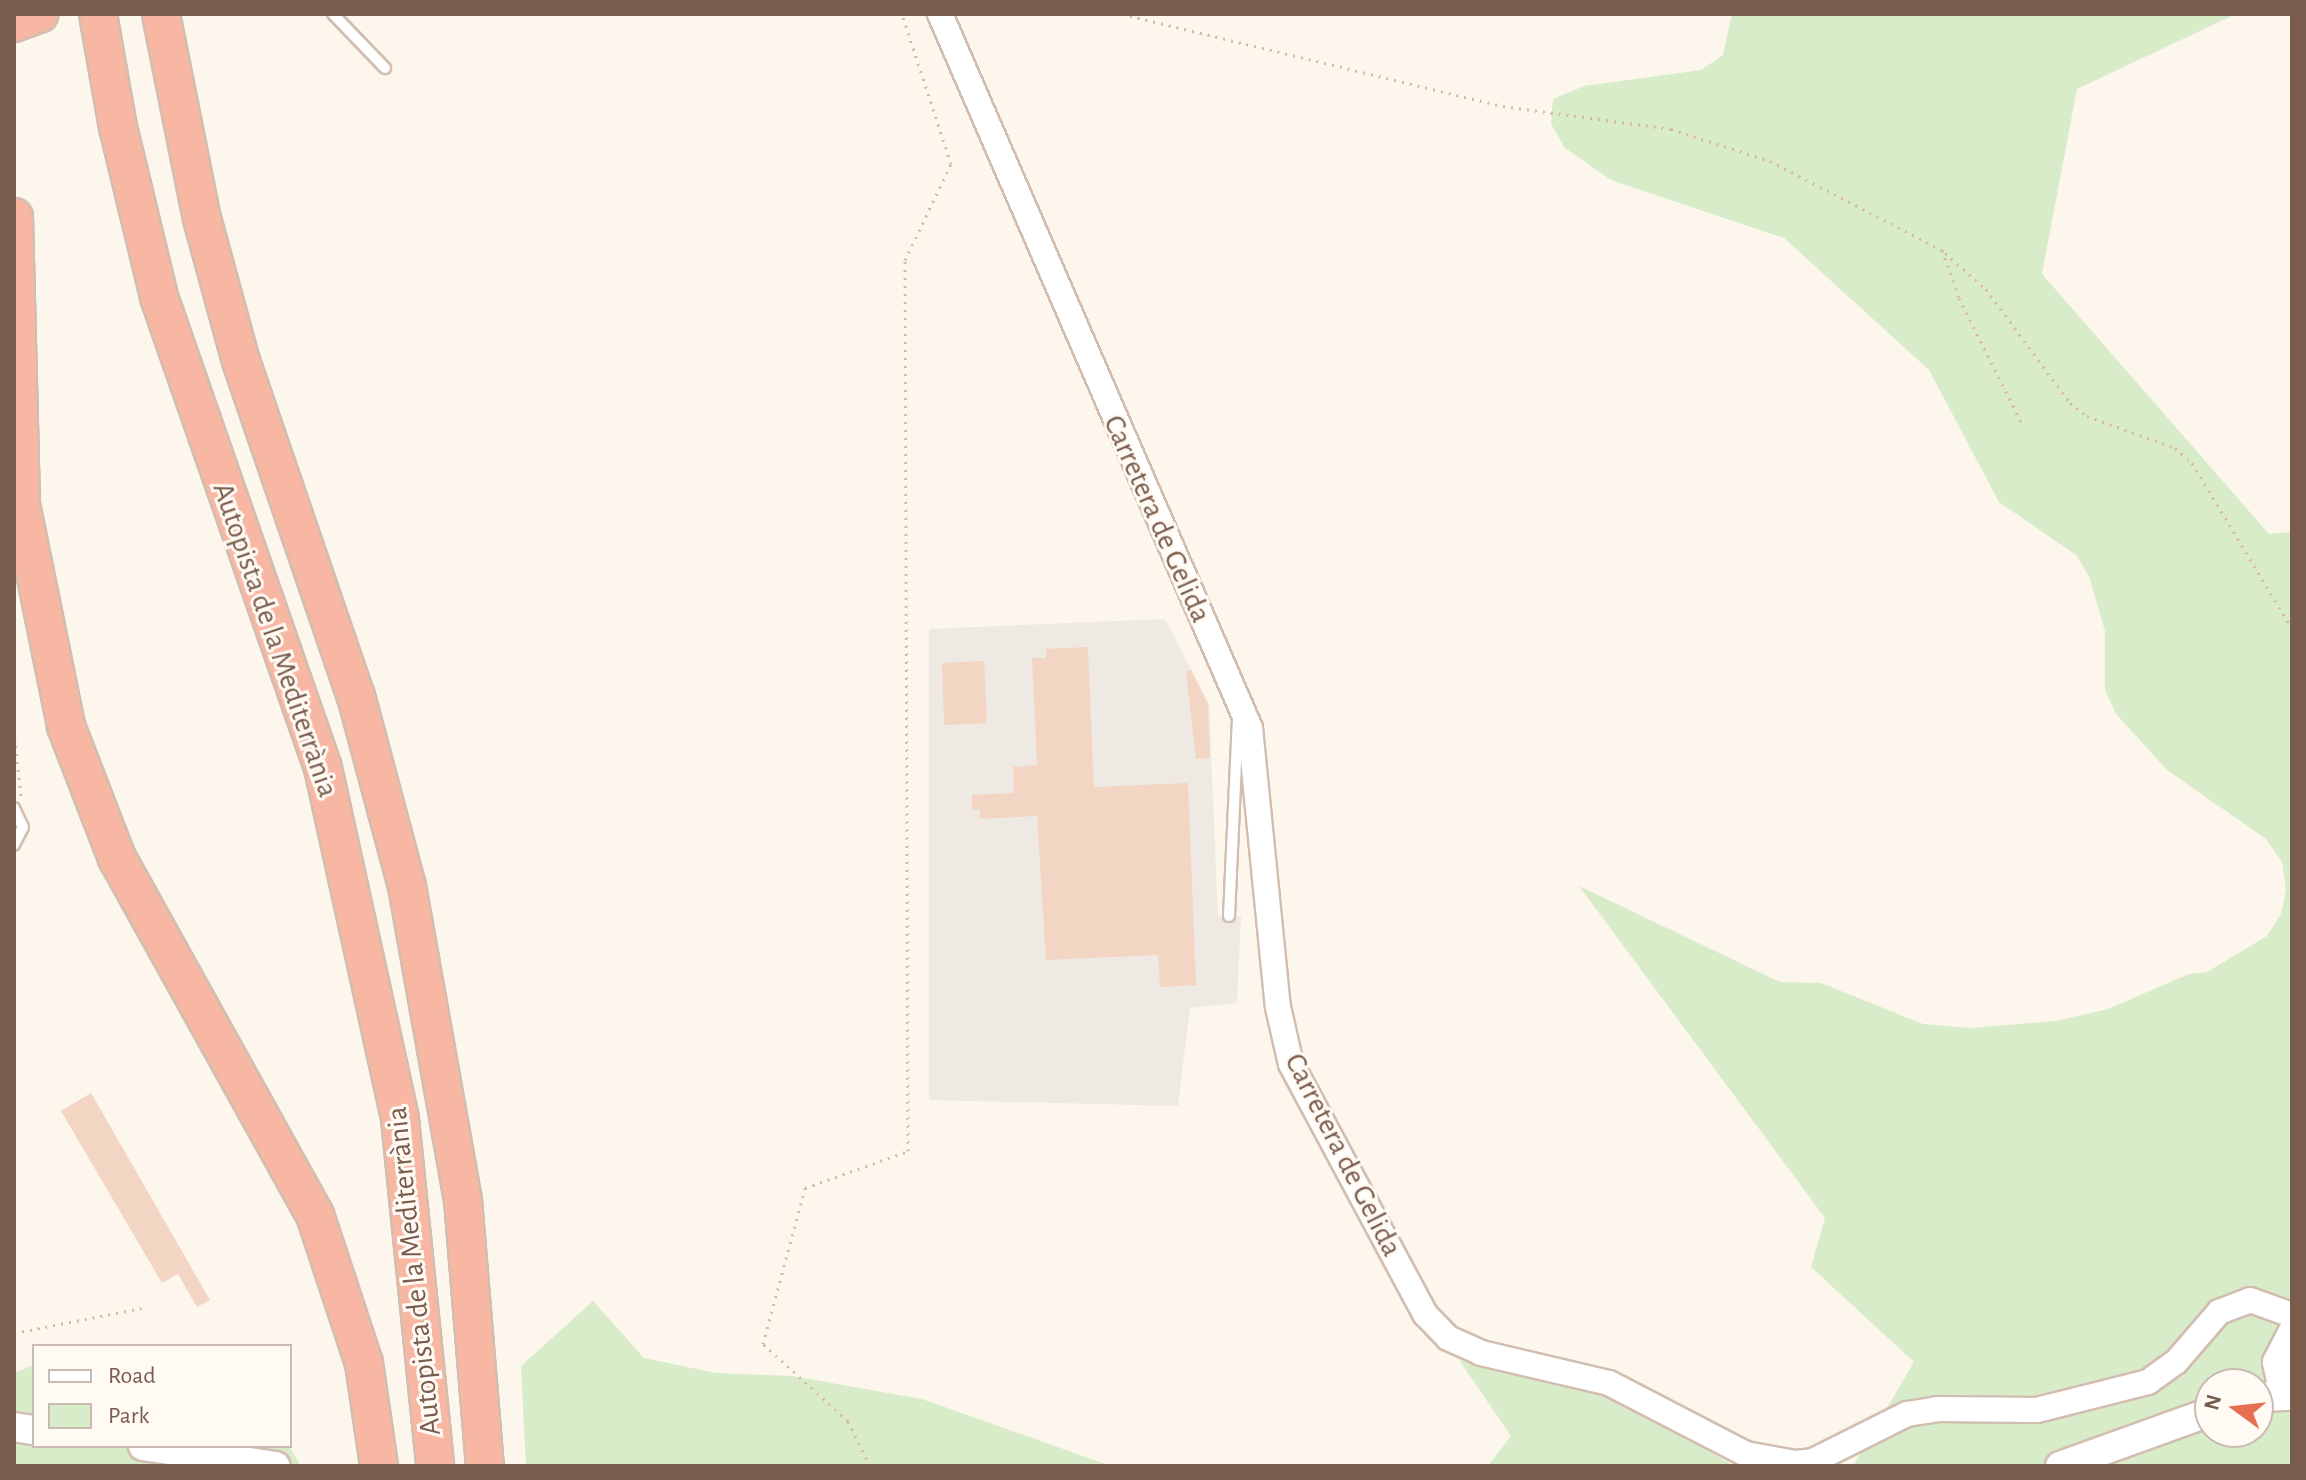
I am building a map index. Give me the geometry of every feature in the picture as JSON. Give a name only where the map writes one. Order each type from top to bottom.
[{"type":"highway","points":[[14,23],[39,14]]},
{"type":"highway","name":"Autopista de la Mediterrània","points":[[98,14],[118,127],[159,297],[323,768],[400,1119],[435,1466]]},
{"type":"highway","name":"Autopista de la Mediterrània","points":[[161,14],[201,215],[241,361],[356,696],[410,900],[463,1200],[485,1466]]},
{"type":"highway","points":[[14,217],[21,504],[66,726],[117,858],[315,1215],[364,1363],[379,1466]]},
{"type":"highway","points":[[14,580],[47,737],[68,799],[114,894],[275,1175],[320,1275],[348,1379],[361,1466]]},
{"type":"main road","points":[[2266,1368],[2284,1347]]},
{"type":"main road","points":[[2284,1347],[2281,1381],[2292,1395]]},
{"type":"main road","points":[[2060,1466],[2194,1418]]},
{"type":"main road","points":[[156,1448],[276,1466]]},
{"type":"street","name":"Carretera de Gelida","points":[[940,14],[1105,403],[1240,701],[1256,759],[1278,1007],[1291,1064],[1425,1314],[1448,1338],[1481,1353],[1609,1383],[1746,1454],[1795,1463],[1813,1461],[1907,1414],[1937,1409],[2037,1410],[2148,1382],[2176,1362],[2219,1312],[2241,1303]]},
{"type":"street","points":[[2241,1303],[2259,1300],[2292,1315]]},
{"type":"street","points":[[2241,1303],[2265,1316],[2284,1347]]},
{"type":"lane","points":[[333,14],[385,68]]},
{"type":"lane","points":[[1229,916],[1234,745],[1240,701]]},
{"type":"lane","points":[[14,808],[23,827],[14,845]]},
{"type":"path","points":[[870,1466],[848,1421],[763,1344],[805,1188],[908,1151],[905,260],[951,164],[902,14]]},
{"type":"path","points":[[1122,14],[1503,106],[1671,129],[1770,161],[1942,250],[1986,289],[2070,403],[2087,416],[2175,448],[2192,463],[2292,629]]},
{"type":"path","points":[[1942,250],[1959,298],[2021,422]]},
{"type":"path","points":[[14,730],[23,827]]},
{"type":"path","points":[[14,1333],[142,1308]]},
{"type":"shaded area","points":[[1165,619],[1209,704],[1218,917],[1241,916],[1237,1003],[1190,1008],[1178,1106],[929,1100],[929,629]]},
{"type":"green space","points":[[1732,14],[2236,14],[2077,89],[2042,274],[2269,534],[2292,532],[2292,1466],[1853,1466],[1914,1362],[1811,1267],[1825,1218],[1579,886],[1780,982],[1821,983],[1923,1024],[1969,1028],[2056,1021],[2108,1009],[2189,974],[2207,972],[2267,936],[2281,914],[2286,890],[2282,862],[2266,839],[2167,770],[2116,714],[2105,690],[2105,631],[2089,576],[2076,555],[1999,502],[1929,370],[1784,238],[1611,180],[1565,148],[1551,124],[1553,99],[1584,86],[1701,70],[1723,55]]},
{"type":"green space","points":[[593,1301],[644,1358],[716,1373],[792,1376],[922,1399],[1111,1466],[526,1466],[521,1366]]},
{"type":"green space","points":[[1459,1360],[1614,1397],[1734,1466],[1488,1466],[1511,1436]]},
{"type":"green space","points":[[32,1366],[32,1448],[290,1448],[301,1466],[14,1466],[14,1373]]},
{"type":"building","points":[[1088,647],[1094,787],[1188,783],[1196,985],[1160,987],[1158,955],[1046,960],[1037,816],[980,819],[980,810],[972,810],[972,795],[1014,793],[1013,767],[1037,765],[1032,658],[1046,658],[1046,649]]},
{"type":"building","points":[[984,661],[987,723],[944,725],[942,663]]},
{"type":"building","points":[[1191,670],[1208,704],[1210,758],[1196,759],[1186,672]]},
{"type":"building","points":[[91,1093],[210,1300],[197,1307],[178,1274],[162,1283],[61,1111]]}]
